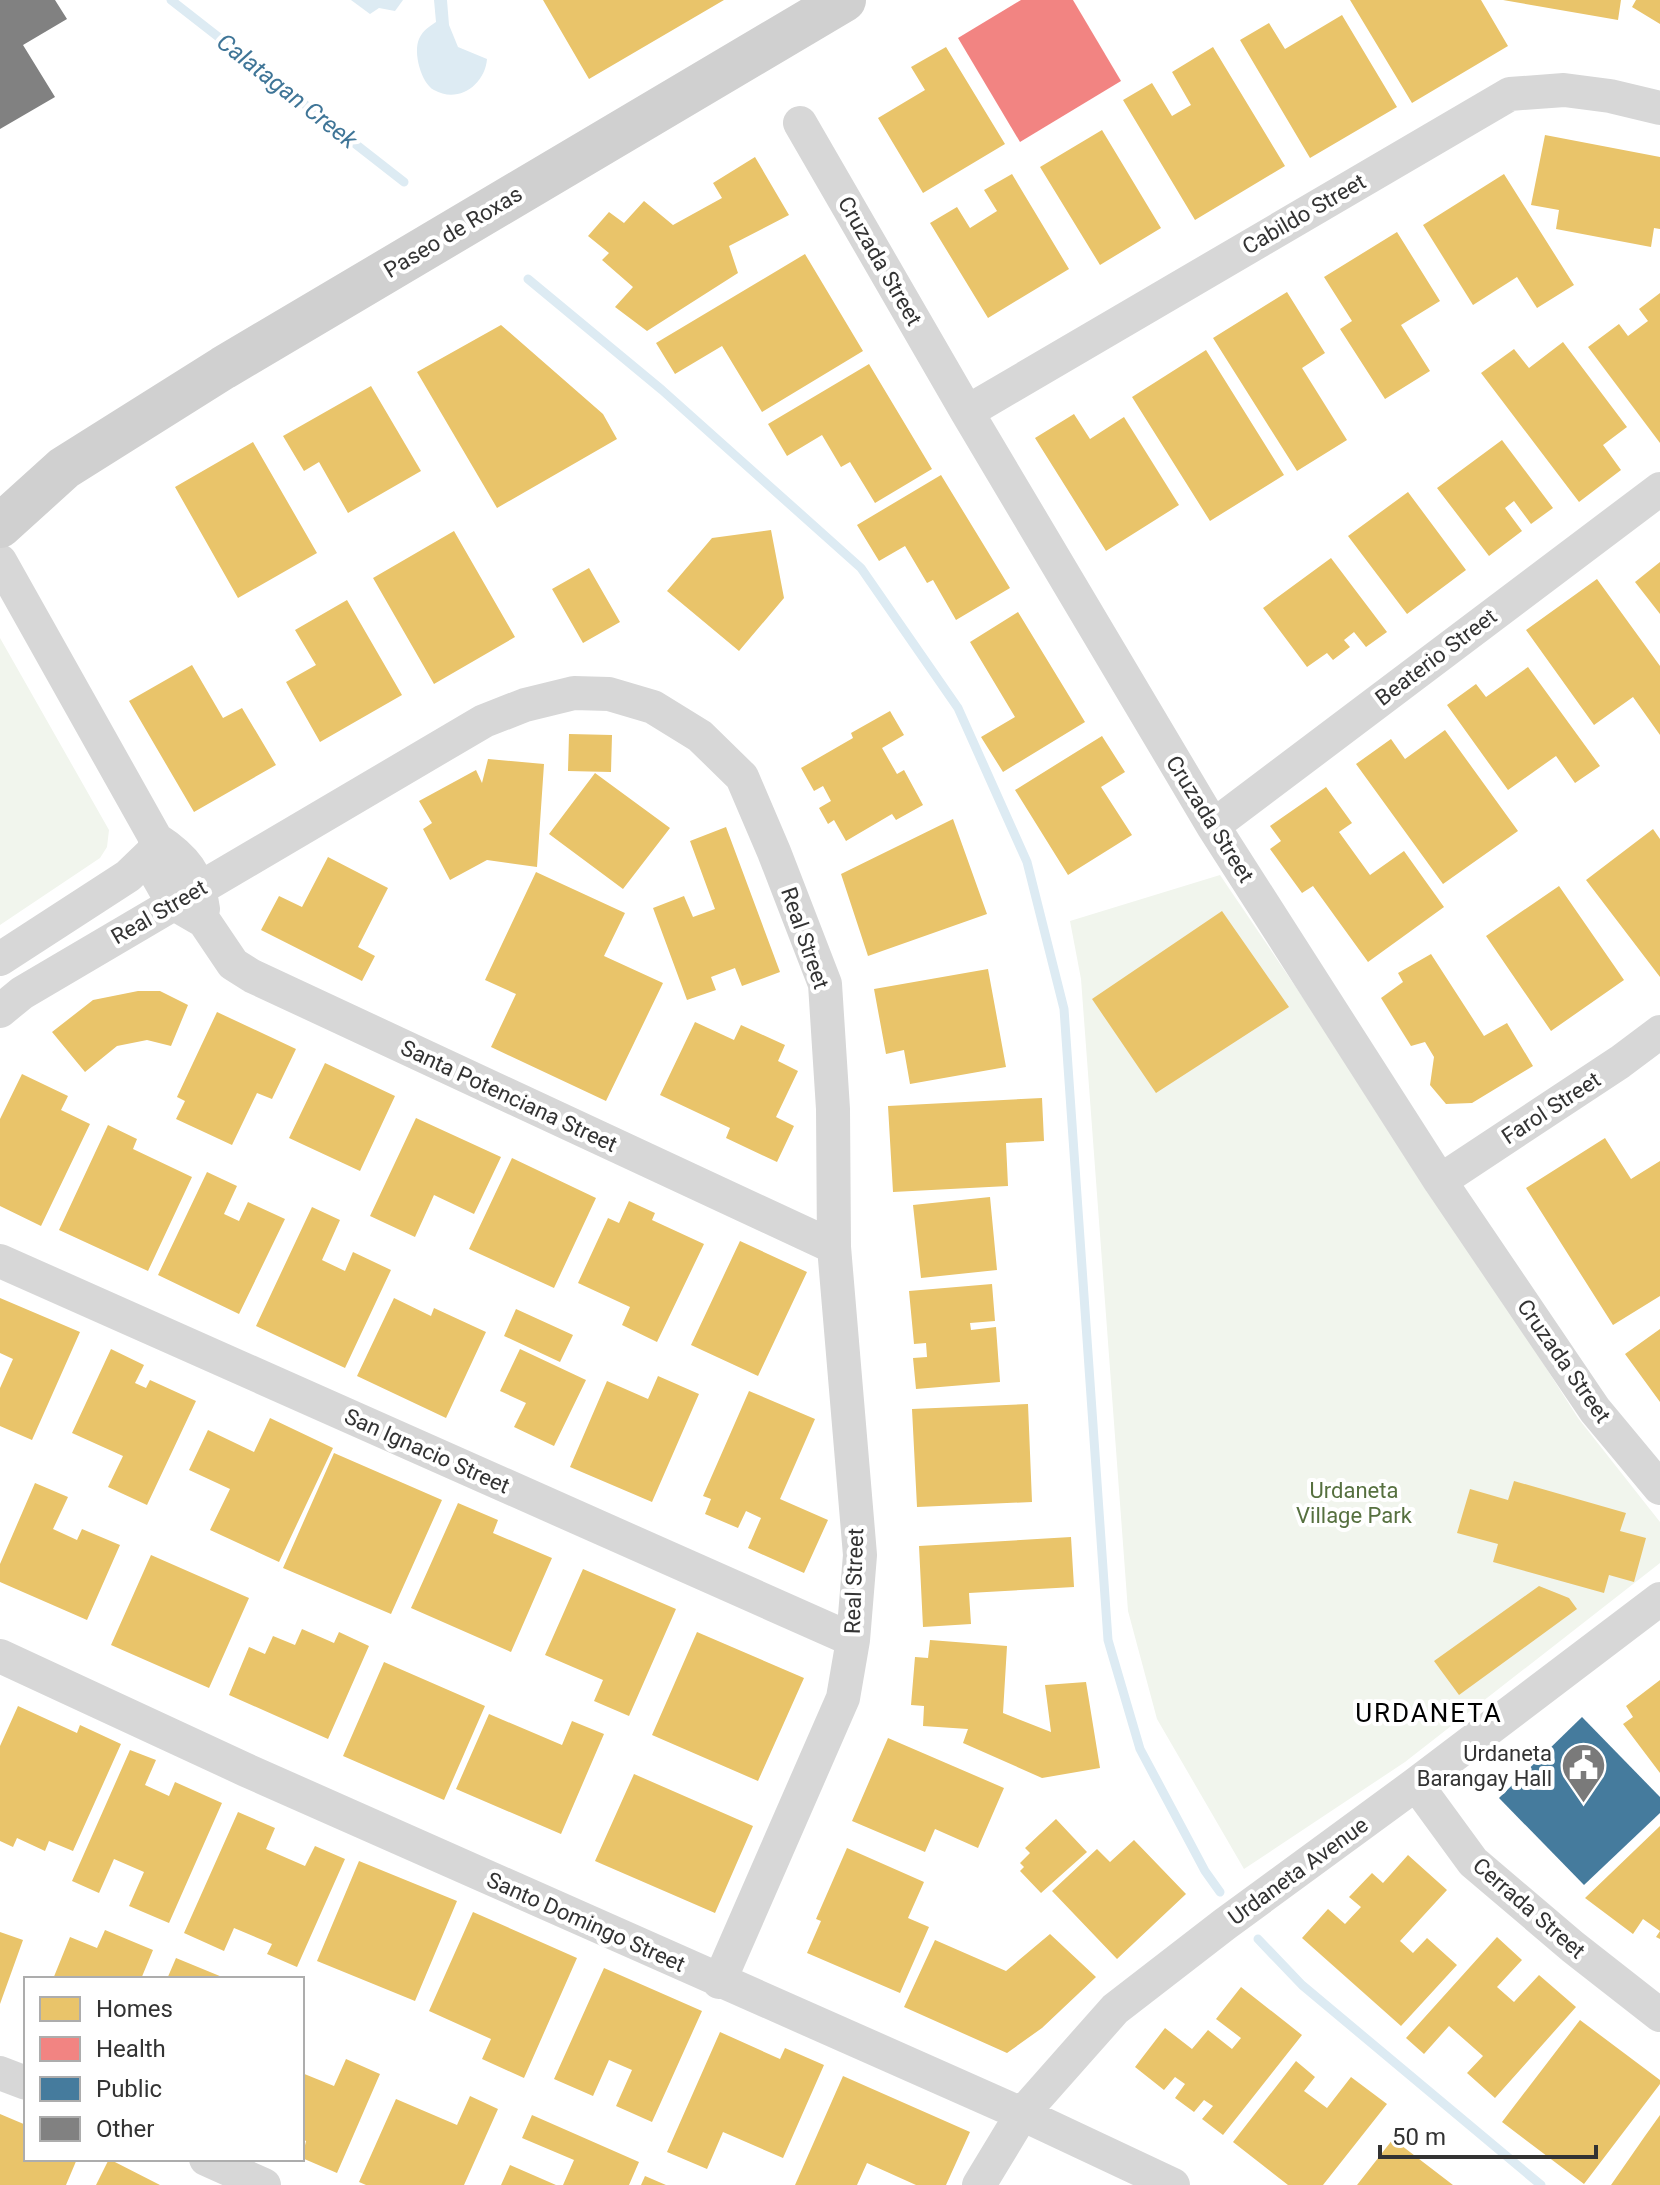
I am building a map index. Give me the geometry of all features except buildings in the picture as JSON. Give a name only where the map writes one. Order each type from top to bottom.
[{"type":"main road","name":"Paseo de Roxas","points":[[0,526],[64,468],[816,7]]},
{"type":"main road","name":"Paseo de Roxas","points":[[0,491],[64,468]]},
{"type":"street","name":"Cabildo Street","points":[[967,412],[1510,94],[1564,90],[1610,96],[1660,108]]},
{"type":"street","name":"Cruzada Street","points":[[800,123],[1213,826],[1440,1181],[1595,1410],[1660,1488]]},
{"type":"street","name":"Beaterio Street","points":[[1213,826],[1660,489]]},
{"type":"street","name":"Santa Potenciana Street","points":[[0,561],[152,849],[233,964],[252,976],[834,1247]]},
{"type":"street","name":"Real Street","points":[[0,1011],[22,993],[192,904],[484,721],[525,705],[574,693],[609,694],[653,707],[700,736],[742,777],[825,984],[832,1078],[834,1247],[860,1555],[853,1640],[843,1698],[719,1982]]},
{"type":"street","points":[[0,959],[128,876],[152,849]]},
{"type":"street","name":"Farol Street","points":[[1440,1181],[1620,1062],[1660,1032]]},
{"type":"street","name":"San Ignacio Street","points":[[0,1261],[853,1640]]},
{"type":"street","name":"Urdaneta Avenue","points":[[979,2185],[1022,2114],[1115,2009],[1660,1599]]},
{"type":"street","name":"Santo Domingo Street","points":[[0,1656],[246,1770],[1022,2114],[1173,2185]]},
{"type":"street","name":"Cerrada Street","points":[[1416,1784],[1473,1862],[1573,1947],[1660,2015]]},
{"type":"street","points":[[0,2073],[24,2082]]},
{"type":"street","points":[[210,2161],[264,2185]]},
{"type":"green space","points":[[0,638],[109,830],[107,847],[100,858],[0,925]]},
{"type":"green space","name":"Urdaneta Village Park","points":[[1220,875],[1425,1178],[1578,1418],[1660,1522],[1660,1563],[1405,1762],[1244,1869],[1157,1719],[1128,1611],[1081,979],[1070,921]]},
{"type":"shaded area","points":[[351,0],[403,0],[395,11],[379,8],[370,14]]},
{"type":"shaded area","points":[[434,0],[447,0],[449,25],[458,47],[487,59],[476,84],[461,93],[443,94],[434,90],[425,81],[419,67],[419,39],[436,22]]},
{"type":"waterway","name":"Calatagan Creek","points":[[171,0],[404,182]]},
{"type":"waterway","points":[[528,279],[662,390],[861,568],[958,708],[1027,862],[1064,1009],[1108,1640],[1140,1749],[1205,1871],[1220,1892]]},
{"type":"waterway","points":[[1258,1939],[1302,1985],[1541,2185]]},
{"type":"place","name":"Urdaneta Barangay Hall","points":[[1583,1805]]},
{"type":"district","name":"URDANETA","points":[[1429,1713]]}]
